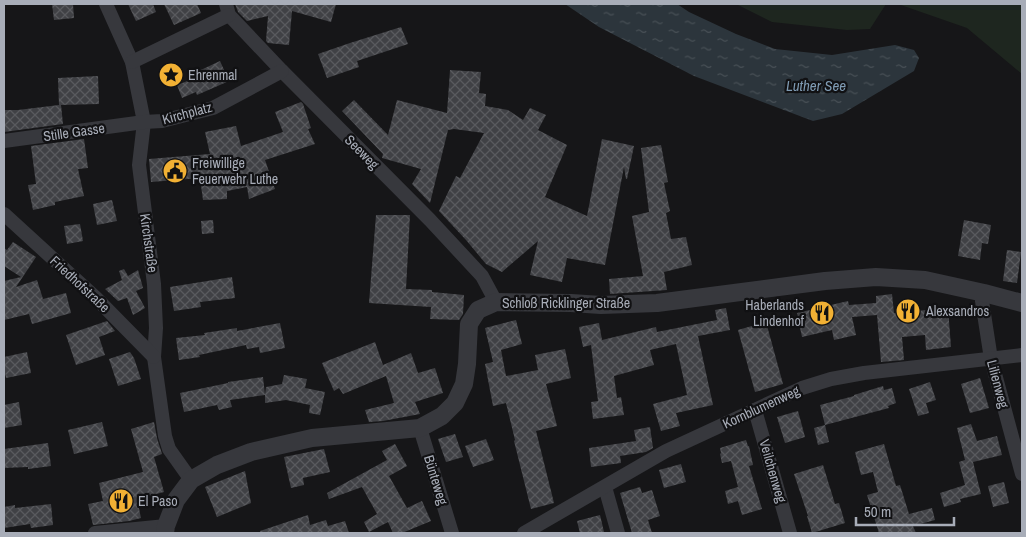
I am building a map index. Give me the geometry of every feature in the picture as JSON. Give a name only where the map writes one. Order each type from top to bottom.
[{"type":"street","name":"Kirchstraße","points":[[106,4],[132,62],[144,122],[138,165],[154,284],[156,328],[154,357],[165,436],[169,449],[191,480]]},
{"type":"street","points":[[132,62],[227,10]]},
{"type":"street","name":"Seeweg","points":[[227,10],[282,71],[430,220],[482,276],[496,302]]},
{"type":"street","name":"Kirchplatz","points":[[144,122],[162,121],[213,108],[282,71]]},
{"type":"street","name":"Stille Gasse","points":[[4,141],[144,122]]},
{"type":"street","name":"Friedhofstraße","points":[[4,214],[96,298],[154,357]]},
{"type":"street","name":"Schloß Ricklinger Straße","points":[[165,530],[176,500],[191,480],[217,465],[252,452],[312,438],[420,428],[442,416],[455,403],[464,384],[469,324],[478,310],[496,302],[601,305],[657,303],[825,281],[876,277],[925,280],[1022,303]]},
{"type":"street","name":"Lilienweg","points":[[984,293],[982,301],[990,359],[1022,474]]},
{"type":"street","name":"Kornblumenweg","points":[[524,533],[666,451],[802,388],[831,379],[864,373],[1022,355]]},
{"type":"street","name":"Veilchenweg","points":[[755,410],[790,533]]},
{"type":"street","name":"Bünteweg","points":[[420,428],[452,533]]},
{"type":"street","points":[[605,487],[618,533]]},
{"type":"street","points":[[95,533],[165,530]]},
{"type":"shaded area","points":[[736,4],[886,4],[870,29],[847,30],[772,22]]},
{"type":"shaded area","points":[[898,4],[1022,4],[1022,74],[967,28]]},
{"type":"water","name":"Luther See","points":[[565,4],[677,4],[689,12],[736,34],[775,49],[832,55],[895,45],[914,50],[919,58],[914,71],[842,114],[813,121],[694,76],[599,27]]},
{"type":"building","points":[[52,4],[73,4],[74,18],[54,20]]},
{"type":"building","points":[[128,4],[153,4],[156,12],[136,21]]},
{"type":"building","points":[[164,4],[197,4],[201,13],[174,25]]},
{"type":"building","points":[[235,4],[336,4],[331,22],[292,11],[289,45],[268,43],[266,41],[268,16],[247,21],[238,12]]},
{"type":"building","points":[[401,27],[408,44],[357,61],[359,67],[327,78],[318,54]]},
{"type":"building","points":[[220,61],[229,81],[197,95],[196,92],[182,98],[177,85],[190,80],[188,76]]},
{"type":"building","points":[[450,70],[481,72],[479,93],[486,94],[485,106],[508,110],[523,120],[530,108],[546,115],[538,130],[567,145],[545,197],[587,216],[602,139],[634,146],[627,179],[624,167],[605,265],[567,258],[562,282],[530,275],[538,241],[502,272],[486,264],[439,211],[456,176],[460,178],[484,133],[448,130],[430,203],[412,184],[421,169],[382,158],[383,154],[342,111],[354,100],[388,135],[397,100],[447,113]]},
{"type":"building","points":[[98,76],[99,104],[61,105],[63,124],[4,132],[4,110],[59,105],[58,78]]},
{"type":"building","points":[[301,102],[311,128],[308,129],[315,144],[265,160],[275,189],[249,199],[247,187],[227,191],[227,199],[203,200],[200,178],[151,182],[149,159],[210,154],[205,132],[236,126],[241,146],[283,132],[275,112]]},
{"type":"building","points":[[84,139],[88,168],[78,169],[84,196],[55,202],[55,205],[33,210],[28,185],[36,184],[31,146]]},
{"type":"building","points":[[661,145],[668,182],[664,183],[670,211],[666,213],[671,239],[686,237],[692,265],[664,272],[667,290],[610,294],[609,279],[643,276],[632,216],[649,212],[641,148]]},
{"type":"building","points":[[112,200],[117,221],[97,225],[93,204]]},
{"type":"building","points":[[376,215],[410,215],[406,289],[432,290],[432,292],[464,295],[463,314],[459,320],[430,319],[431,307],[369,303]]},
{"type":"building","points":[[213,220],[214,233],[202,234],[201,221]]},
{"type":"building","points":[[964,220],[991,225],[988,244],[982,243],[980,260],[958,256]]},
{"type":"building","points":[[80,224],[83,241],[67,244],[64,226]]},
{"type":"building","points":[[13,242],[36,257],[16,287],[37,280],[43,299],[66,293],[71,313],[32,324],[29,314],[4,320],[4,281],[21,277],[4,266],[4,248],[7,250]]},
{"type":"building","points":[[1007,250],[1021,252],[1017,283],[1003,281]]},
{"type":"building","points":[[124,269],[128,276],[138,270],[143,288],[136,291],[145,308],[133,315],[127,298],[118,301],[105,289],[122,280],[119,271]]},
{"type":"building","points":[[232,277],[235,298],[200,302],[201,307],[174,311],[170,287]]},
{"type":"building","points":[[892,294],[894,313],[948,308],[951,347],[926,350],[925,335],[902,337],[904,360],[881,362],[877,315],[852,317],[856,335],[834,340],[832,330],[802,337],[797,313],[848,301],[849,305],[876,303],[876,296]]},
{"type":"building","points":[[726,308],[730,330],[698,336],[713,405],[676,413],[680,426],[661,431],[653,404],[687,395],[676,344],[650,350],[654,365],[614,376],[617,398],[621,397],[624,415],[593,419],[591,402],[598,401],[591,345],[583,347],[579,327],[599,323],[602,340],[656,327],[657,332],[717,320],[715,310]]},
{"type":"building","points":[[516,320],[522,344],[501,350],[506,376],[538,370],[535,355],[565,349],[571,378],[546,384],[557,426],[536,431],[554,503],[531,509],[506,403],[493,406],[485,364],[493,362],[485,328]]},
{"type":"building","points":[[107,321],[115,331],[99,337],[105,355],[76,365],[66,335]]},
{"type":"building","points":[[766,322],[783,384],[755,392],[738,330]]},
{"type":"building","points":[[280,323],[285,348],[260,353],[259,347],[247,349],[246,345],[199,355],[200,357],[179,360],[176,338],[205,335],[204,333],[237,328],[237,331]]},
{"type":"building","points":[[375,342],[383,365],[411,353],[418,373],[435,368],[443,393],[415,402],[420,414],[369,422],[365,410],[394,403],[386,376],[343,394],[339,388],[334,391],[322,363]]},
{"type":"building","points":[[27,352],[31,373],[6,378],[4,357]]},
{"type":"building","points":[[130,352],[141,379],[118,386],[109,359]]},
{"type":"building","points":[[284,375],[307,379],[305,388],[325,392],[320,415],[309,413],[310,405],[286,400],[265,403],[266,387],[282,384]]},
{"type":"building","points":[[263,377],[265,395],[230,400],[232,407],[219,410],[217,405],[184,412],[180,393],[228,382]]},
{"type":"building","points":[[980,378],[989,408],[970,413],[961,384]]},
{"type":"building","points":[[930,382],[936,400],[926,403],[929,413],[918,416],[909,389]]},
{"type":"building","points":[[883,386],[884,390],[892,388],[896,403],[888,406],[889,408],[825,425],[820,405]]},
{"type":"building","points":[[19,402],[22,425],[4,428],[4,405]]},
{"type":"building","points":[[798,411],[805,437],[785,443],[777,417]]},
{"type":"building","points":[[102,422],[108,446],[74,454],[68,430]]},
{"type":"building","points":[[154,422],[162,454],[154,457],[164,492],[137,499],[141,518],[93,525],[88,504],[103,501],[99,483],[143,472],[131,429]]},
{"type":"building","points":[[971,424],[977,441],[997,436],[1002,455],[973,462],[981,494],[960,499],[961,502],[944,507],[940,493],[965,485],[959,462],[965,460],[957,428]]},
{"type":"building","points":[[825,425],[829,442],[818,445],[814,428]]},
{"type":"building","points":[[650,427],[653,448],[646,452],[620,456],[621,463],[591,467],[589,448],[636,441],[634,430]]},
{"type":"building","points":[[455,434],[463,457],[446,462],[438,439]]},
{"type":"building","points":[[486,439],[494,460],[473,467],[465,446]]},
{"type":"building","points":[[746,440],[753,465],[749,466],[762,509],[742,515],[738,501],[728,504],[725,491],[738,487],[731,461],[722,463],[720,448]]},
{"type":"building","points":[[48,443],[51,466],[28,469],[28,467],[4,468],[4,449]]},
{"type":"building","points":[[395,444],[407,466],[389,476],[407,508],[422,501],[431,521],[402,533],[393,533],[388,522],[369,532],[364,522],[377,514],[362,487],[329,499],[327,493],[387,460],[382,451]]},
{"type":"building","points":[[884,444],[896,486],[900,485],[909,514],[932,508],[935,520],[913,526],[916,533],[879,533],[867,495],[878,492],[873,472],[861,475],[855,452]]},
{"type":"building","points":[[324,449],[330,472],[303,478],[304,485],[291,488],[284,457]]},
{"type":"building","points":[[681,464],[686,482],[664,488],[659,470]]},
{"type":"building","points":[[823,465],[835,504],[839,503],[845,523],[812,533],[794,474]]},
{"type":"building","points":[[245,471],[251,503],[217,517],[205,487]]},
{"type":"building","points":[[1004,482],[1009,503],[993,507],[988,486]]},
{"type":"building","points":[[640,487],[642,493],[652,490],[660,516],[648,520],[652,533],[632,533],[620,493]]},
{"type":"building","points":[[51,504],[53,525],[31,528],[30,524],[4,528],[4,507],[15,505],[15,508]]},
{"type":"building","points":[[308,515],[310,525],[326,520],[328,526],[345,521],[349,533],[260,533],[260,531]]},
{"type":"building","points":[[600,515],[604,532],[580,533],[577,521]]},
{"type":"place","name":"Ehrenmal","points":[[171,75]]},
{"type":"place","name":"Freiwillige Feuerwehr Luthe","points":[[175,171]]},
{"type":"place","name":"Alexsandros","points":[[908,311]]},
{"type":"place","name":"Haberlands Lindenhof","points":[[822,313]]},
{"type":"place","name":"El Paso","points":[[121,501]]}]
